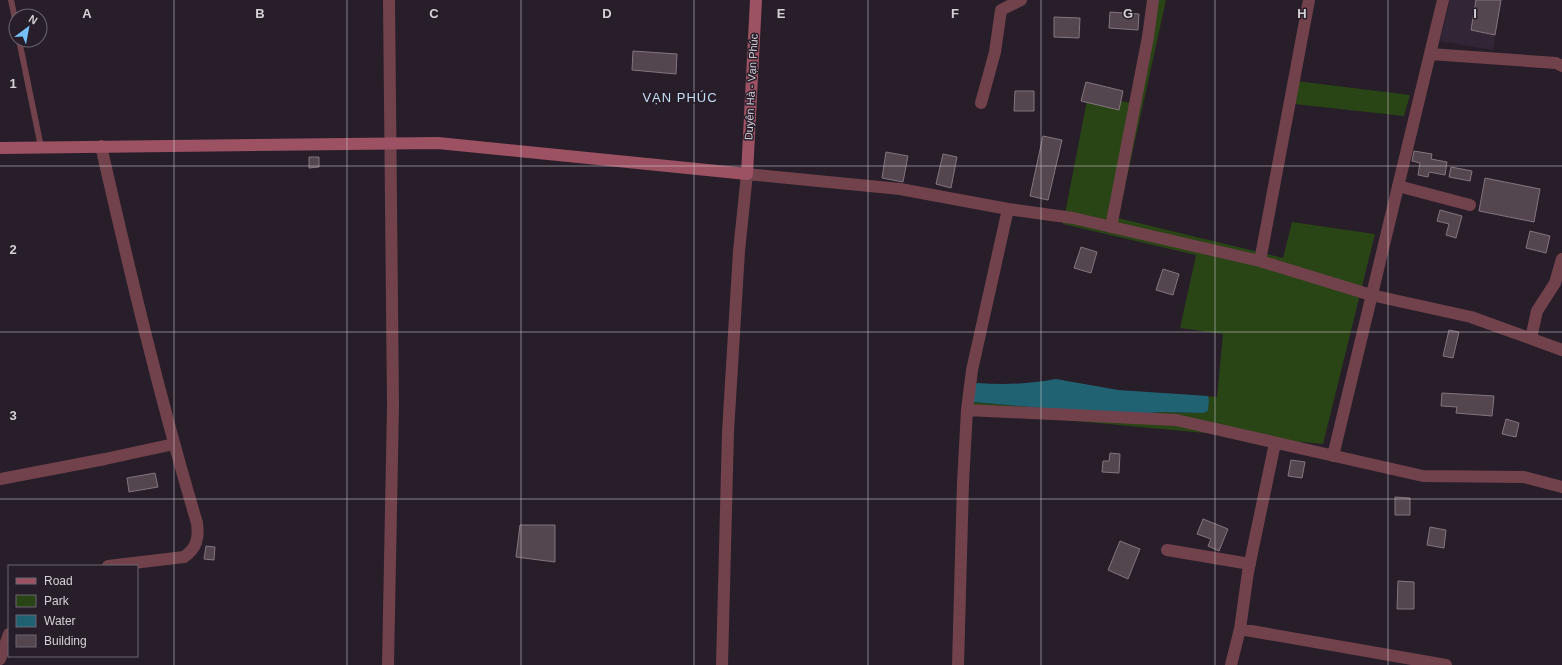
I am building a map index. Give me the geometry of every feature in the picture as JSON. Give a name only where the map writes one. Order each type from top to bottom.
[{"type":"street","points":[[388,665],[393,406],[389,142],[389,0]]},
{"type":"street","name":"Duyên Hà - Vạn Phúc","points":[[747,174],[756,0]]},
{"type":"street","points":[[981,103],[995,52],[1001,10],[1021,0]]},
{"type":"street","points":[[1111,227],[1148,37],[1153,0]]},
{"type":"street","points":[[1260,261],[1309,0]]},
{"type":"street","points":[[1333,456],[1443,0]]},
{"type":"street","points":[[1430,54],[1556,63],[1562,66]]},
{"type":"street","points":[[0,148],[389,142],[438,143],[900,189],[1008,209],[1073,218],[1260,261],[1371,296],[1471,317],[1562,350]]},
{"type":"street","points":[[101,146],[130,269],[174,444],[197,523],[199,536],[194,548],[184,557],[118,565]]},
{"type":"street","points":[[722,665],[728,432],[739,251],[747,174]]},
{"type":"street","points":[[1398,186],[1470,205]]},
{"type":"street","points":[[958,665],[963,483],[967,410],[972,370],[1008,209]]},
{"type":"street","points":[[1531,338],[1537,311],[1555,283],[1562,259]]},
{"type":"street","points":[[967,410],[1176,420],[1423,476],[1524,477],[1562,488]]},
{"type":"street","points":[[1231,665],[1240,629],[1250,564],[1275,443]]},
{"type":"street","points":[[0,479],[105,460],[174,444]]},
{"type":"street","points":[[1167,550],[1250,564]]},
{"type":"street","points":[[1240,629],[1446,665]]},
{"type":"street","points":[[0,659],[8,637]]},
{"type":"lane","points":[[21,48],[42,147]]},
{"type":"shaded area","points":[[1450,0],[1501,0],[1493,50],[1440,41]]},
{"type":"green space","points":[[1154,0],[1166,0],[1118,218],[1283,258],[1292,222],[1375,234],[1323,444],[968,411],[973,402],[1123,415],[1162,412],[1203,413],[1209,401],[1208,396],[1217,397],[1223,334],[1180,328],[1196,255],[1063,224],[1088,95],[1131,103]]},
{"type":"green space","points":[[1288,80],[1410,95],[1404,116],[1285,103]]},
{"type":"water","points":[[1056,379],[1118,390],[1208,396],[1208,411],[1203,413],[1162,412],[1123,415],[973,402],[975,385],[977,383],[1016,384]]},
{"type":"building","points":[[1476,0],[1501,0],[1495,35],[1471,30]]},
{"type":"building","points":[[1110,12],[1139,14],[1138,30],[1109,28]]},
{"type":"building","points":[[1054,17],[1080,18],[1079,38],[1054,37]]},
{"type":"building","points":[[633,51],[677,54],[676,74],[632,70]]},
{"type":"building","points":[[1086,82],[1123,91],[1119,110],[1081,101]]},
{"type":"building","points":[[1015,91],[1034,91],[1034,111],[1014,111]]},
{"type":"building","points":[[1043,136],[1062,140],[1048,200],[1030,196]]},
{"type":"building","points":[[1414,151],[1432,154],[1431,159],[1447,162],[1445,175],[1429,172],[1428,177],[1418,175],[1420,163],[1412,161]]},
{"type":"building","points":[[886,152],[908,156],[903,182],[882,178]]},
{"type":"building","points":[[943,154],[957,157],[951,188],[936,184]]},
{"type":"building","points":[[309,157],[319,157],[319,167],[309,168]]},
{"type":"building","points":[[1451,167],[1472,171],[1470,181],[1449,177]]},
{"type":"building","points":[[1485,178],[1540,189],[1534,222],[1479,211]]},
{"type":"building","points":[[1440,210],[1462,216],[1456,238],[1446,235],[1449,224],[1437,221]]},
{"type":"building","points":[[1530,231],[1550,236],[1546,253],[1526,248]]},
{"type":"building","points":[[1081,247],[1097,252],[1091,273],[1074,268]]},
{"type":"building","points":[[1163,269],[1179,274],[1173,295],[1156,290]]},
{"type":"building","points":[[1449,330],[1459,332],[1453,358],[1443,356]]},
{"type":"building","points":[[1442,393],[1494,396],[1492,416],[1456,413],[1457,407],[1441,406]]},
{"type":"building","points":[[1506,419],[1519,423],[1516,437],[1502,434]]},
{"type":"building","points":[[1110,453],[1120,454],[1119,473],[1102,472],[1103,461],[1109,461]]},
{"type":"building","points":[[1291,460],[1305,462],[1302,478],[1288,476]]},
{"type":"building","points":[[155,473],[158,487],[129,492],[127,478]]},
{"type":"building","points":[[1395,497],[1410,498],[1410,515],[1395,515]]},
{"type":"building","points":[[1203,519],[1228,529],[1219,551],[1208,546],[1211,539],[1197,534]]},
{"type":"building","points":[[520,525],[555,525],[555,562],[516,557]]},
{"type":"building","points":[[1430,527],[1446,530],[1444,548],[1427,545]]},
{"type":"building","points":[[1120,541],[1140,549],[1128,579],[1108,570]]},
{"type":"building","points":[[206,546],[215,547],[214,560],[204,559]]},
{"type":"building","points":[[1398,581],[1414,582],[1414,609],[1397,609]]},
{"type":"district","name":"VẠN PHÚC","points":[[680,97]]}]
